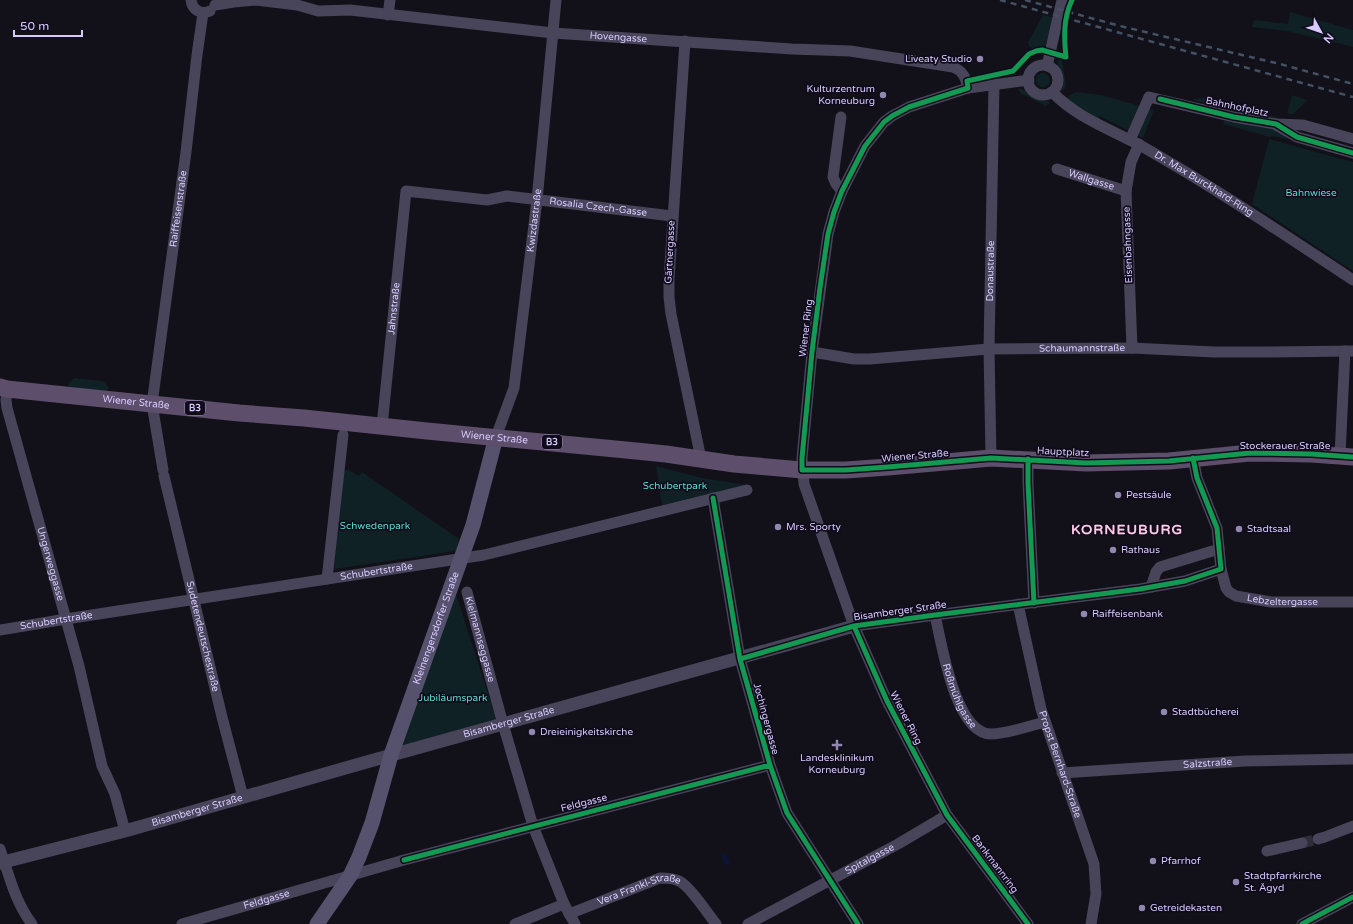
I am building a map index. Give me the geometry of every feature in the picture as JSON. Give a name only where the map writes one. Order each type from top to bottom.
[{"type":"main road","name":"Wiener Straße","points":[[2,388],[666,454],[734,464],[802,470],[853,470],[991,458],[1028,459]]},
{"type":"main road","name":"Kleinengersdorfer Straße","points":[[317,924],[350,876],[372,823],[390,755],[426,652],[462,558],[481,495],[496,437]]},
{"type":"main road","name":"Stockerauer Straße","points":[[1193,458],[1250,453],[1347,456]]},
{"type":"main road","name":"Hauptplatz","points":[[1028,459],[1060,462],[1106,463],[1169,461],[1193,458]]},
{"type":"street","points":[[191,0],[194,8],[203,13],[211,10],[215,2]]},
{"type":"street","name":"Hovengasse","points":[[215,2],[256,0],[297,6],[318,11],[350,10],[553,33],[868,53],[953,67],[964,76],[968,88]]},
{"type":"street","points":[[388,15],[390,0]]},
{"type":"street","name":"Kwizdastraße","points":[[496,437],[514,388],[537,200],[556,0]]},
{"type":"street","points":[[1047,66],[1062,0]]},
{"type":"street","name":"Raiffeisenstraße","points":[[152,404],[203,13]]},
{"type":"street","name":"Gärtnergasse","points":[[685,42],[672,216],[669,297],[671,314],[701,459]]},
{"type":"street","points":[[1040,66],[1047,66],[1053,69],[1057,75],[1057,86],[1052,92],[1045,95],[1037,93],[1031,88],[1029,76],[1033,69],[1040,66]]},
{"type":"street","points":[[841,117],[833,177],[836,184],[842,191],[865,146],[884,122],[892,116],[908,107],[968,88],[994,90],[1029,80]]},
{"type":"street","name":"Donaustraße","points":[[991,458],[989,349],[994,90]]},
{"type":"street","name":"Dr. Max Burckhard-Ring","points":[[1052,92],[1080,116],[1134,142],[1227,197],[1353,280]]},
{"type":"street","name":"Bahnhofplatz","points":[[1134,142],[1149,97],[1234,117],[1276,124],[1303,125],[1353,139]]},
{"type":"street","name":"Bahnhofplatz","points":[[1276,124],[1296,137],[1353,153]]},
{"type":"street","name":"Eisenbahngasse","points":[[1132,348],[1126,191],[1132,162],[1134,142]]},
{"type":"street","name":"Wallgasse","points":[[1057,169],[1126,191]]},
{"type":"street","name":"Rosalia Czech-Gasse","points":[[406,191],[487,200],[507,196],[672,216]]},
{"type":"street","name":"Jahnstraße","points":[[382,426],[406,191]]},
{"type":"street","name":"Wiener Ring","points":[[842,191],[828,234],[812,352],[802,458],[804,484],[854,626],[887,701],[947,815]]},
{"type":"street","name":"Schaumannstraße","points":[[812,352],[854,359],[870,359],[989,349],[1132,348],[1214,352],[1349,351]]},
{"type":"street","points":[[1347,456],[1349,351]]},
{"type":"street","name":"Ungerweggasse","points":[[2,388],[79,666],[102,766],[115,794],[124,831]]},
{"type":"street","name":"Sudetendeutschestraße","points":[[152,404],[163,473],[222,717],[243,797]]},
{"type":"street","points":[[327,579],[343,435]]},
{"type":"street","points":[[1018,604],[1151,587],[1222,573],[1216,528],[1197,478],[1193,458]]},
{"type":"street","name":"Hauptplatz","points":[[1028,459],[1034,603]]},
{"type":"street","name":"Schubertstraße","points":[[0,630],[484,555],[748,490]]},
{"type":"street","name":"Jochingergasse","points":[[713,498],[740,659],[770,765],[787,813],[858,924]]},
{"type":"street","points":[[1151,587],[1156,572],[1160,567],[1219,549]]},
{"type":"street","name":"Lebzeltergasse","points":[[1222,573],[1226,588],[1236,596],[1271,602],[1353,602]]},
{"type":"street","name":"Kielmannseggasse","points":[[467,592],[533,826],[566,909],[575,924]]},
{"type":"street","name":"Bisamberger Straße","points":[[2,862],[124,831],[390,755],[740,659],[854,626],[1018,604]]},
{"type":"street","name":"Propst Bernhard-Straße","points":[[1018,604],[1045,722],[1094,864],[1096,894],[1091,924]]},
{"type":"street","name":"Roßmühlgasse","points":[[935,614],[952,686],[959,703],[970,721],[980,732],[990,734],[1045,722]]},
{"type":"street","name":"Salzstraße","points":[[1062,773],[1245,761],[1353,759]]},
{"type":"street","name":"Feldgasse","points":[[182,924],[404,860],[770,765]]},
{"type":"street","name":"Spitalgasse","points":[[748,924],[898,844],[947,815]]},
{"type":"street","name":"Bankmannring","points":[[947,815],[1028,924]]},
{"type":"street","points":[[1318,839],[1325,838],[1353,826]]},
{"type":"street","points":[[1267,851],[1302,843]]},
{"type":"street","points":[[0,849],[2,862],[16,897],[25,915],[32,924]]},
{"type":"street","name":"Vera Frankl-Straße","points":[[515,924],[660,878],[671,878],[681,881],[716,924]]},
{"type":"street","points":[[1302,924],[1353,897]]},
{"type":"green space","points":[[1290,12],[1353,30],[1353,47],[1287,31],[1252,27],[1254,20],[1288,24]]},
{"type":"green space","points":[[1043,15],[1055,18],[1045,46],[1034,49],[1029,46],[1028,42]]},
{"type":"green space","points":[[1058,59],[1062,60],[1066,86],[1063,92],[1061,86],[1062,77],[1058,70]]},
{"type":"green space","points":[[1043,73],[1048,75],[1050,80],[1048,85],[1043,87],[1038,85],[1036,80],[1038,75]]},
{"type":"green space","points":[[1018,88],[1051,103],[1046,106],[1020,93]]},
{"type":"green space","points":[[1075,92],[1101,95],[1154,110],[1143,138],[1100,116],[1098,119],[1066,98]]},
{"type":"green space","points":[[1292,95],[1308,100],[1292,115],[1287,113]]},
{"type":"green space","points":[[1204,98],[1221,100],[1249,109],[1225,108],[1193,100]]},
{"type":"green space","points":[[1235,112],[1254,113],[1277,117],[1280,119]]},
{"type":"green space","points":[[1225,120],[1270,128],[1287,137],[1286,139],[1272,136],[1270,137],[1223,124]]},
{"type":"green space","name":"Bahnwiese","points":[[1269,139],[1353,162],[1353,271],[1252,204]]},
{"type":"green space","points":[[74,378],[103,381],[109,387],[107,391],[69,388],[68,384]]},
{"type":"green space","name":"Schubertpark","points":[[656,466],[702,478],[748,485],[662,505]]},
{"type":"green space","name":"Schwedenpark","points":[[344,470],[349,470],[359,476],[362,472],[459,539],[456,551],[334,569]]},
{"type":"green space","name":"Jubiläumspark","points":[[455,591],[497,721],[401,746]]},
{"type":"water","points":[[726,853],[730,864],[725,866],[721,855]]},
{"type":"tunnel","points":[[1302,843],[1318,839]]},
{"type":"railway","points":[[1000,0],[1353,97]]},
{"type":"railway","points":[[1025,0],[1120,26],[1280,64],[1353,84]]},
{"type":"cycle path","points":[[1072,0],[1066,21],[1066,57],[1042,50],[1036,51],[1029,54],[1013,71],[967,81],[968,88],[909,107],[892,116],[884,122],[865,146],[842,191],[828,234],[812,352],[802,470],[846,470],[991,458],[1086,463],[1169,461],[1250,453],[1311,454],[1353,457]]},
{"type":"cycle path","points":[[1160,99],[1234,117],[1276,124],[1297,137],[1353,153]]},
{"type":"cycle path","points":[[740,659],[854,626],[1140,589],[1185,581],[1221,569],[1217,528],[1197,478],[1193,458]]},
{"type":"cycle path","points":[[1028,459],[1034,603]]},
{"type":"cycle path","points":[[713,498],[740,659],[770,765],[787,813],[858,924]]},
{"type":"cycle path","points":[[854,626],[887,701],[947,815],[1028,924]]},
{"type":"cycle path","points":[[404,860],[770,765]]},
{"type":"cycle path","points":[[1302,924],[1353,897]]},
{"type":"place","name":"Liveaty Studio","points":[[980,59]]},
{"type":"place","name":"Kulturzentrum Korneuburg","points":[[883,95]]},
{"type":"place","name":"Pestsäule","points":[[1118,495]]},
{"type":"place","name":"Mrs. Sporty","points":[[778,527]]},
{"type":"place","name":"Stadtsaal","points":[[1239,529]]},
{"type":"place","name":"Rathaus","points":[[1113,550]]},
{"type":"place","name":"Raiffeisenbank","points":[[1084,614]]},
{"type":"place","name":"Stadtbücherei","points":[[1164,712]]},
{"type":"place","name":"Dreieinigkeitskirche","points":[[532,732]]},
{"type":"place","name":"Landesklinikum Korneuburg","points":[[837,745]]},
{"type":"place","name":"Pfarrhof","points":[[1153,861]]},
{"type":"place","name":"Stadtpfarrkirche St. Ägyd","points":[[1236,882]]},
{"type":"place","name":"Getreidekasten","points":[[1142,908]]},
{"type":"district","name":"KORNEUBURG","points":[[1127,529]]}]
